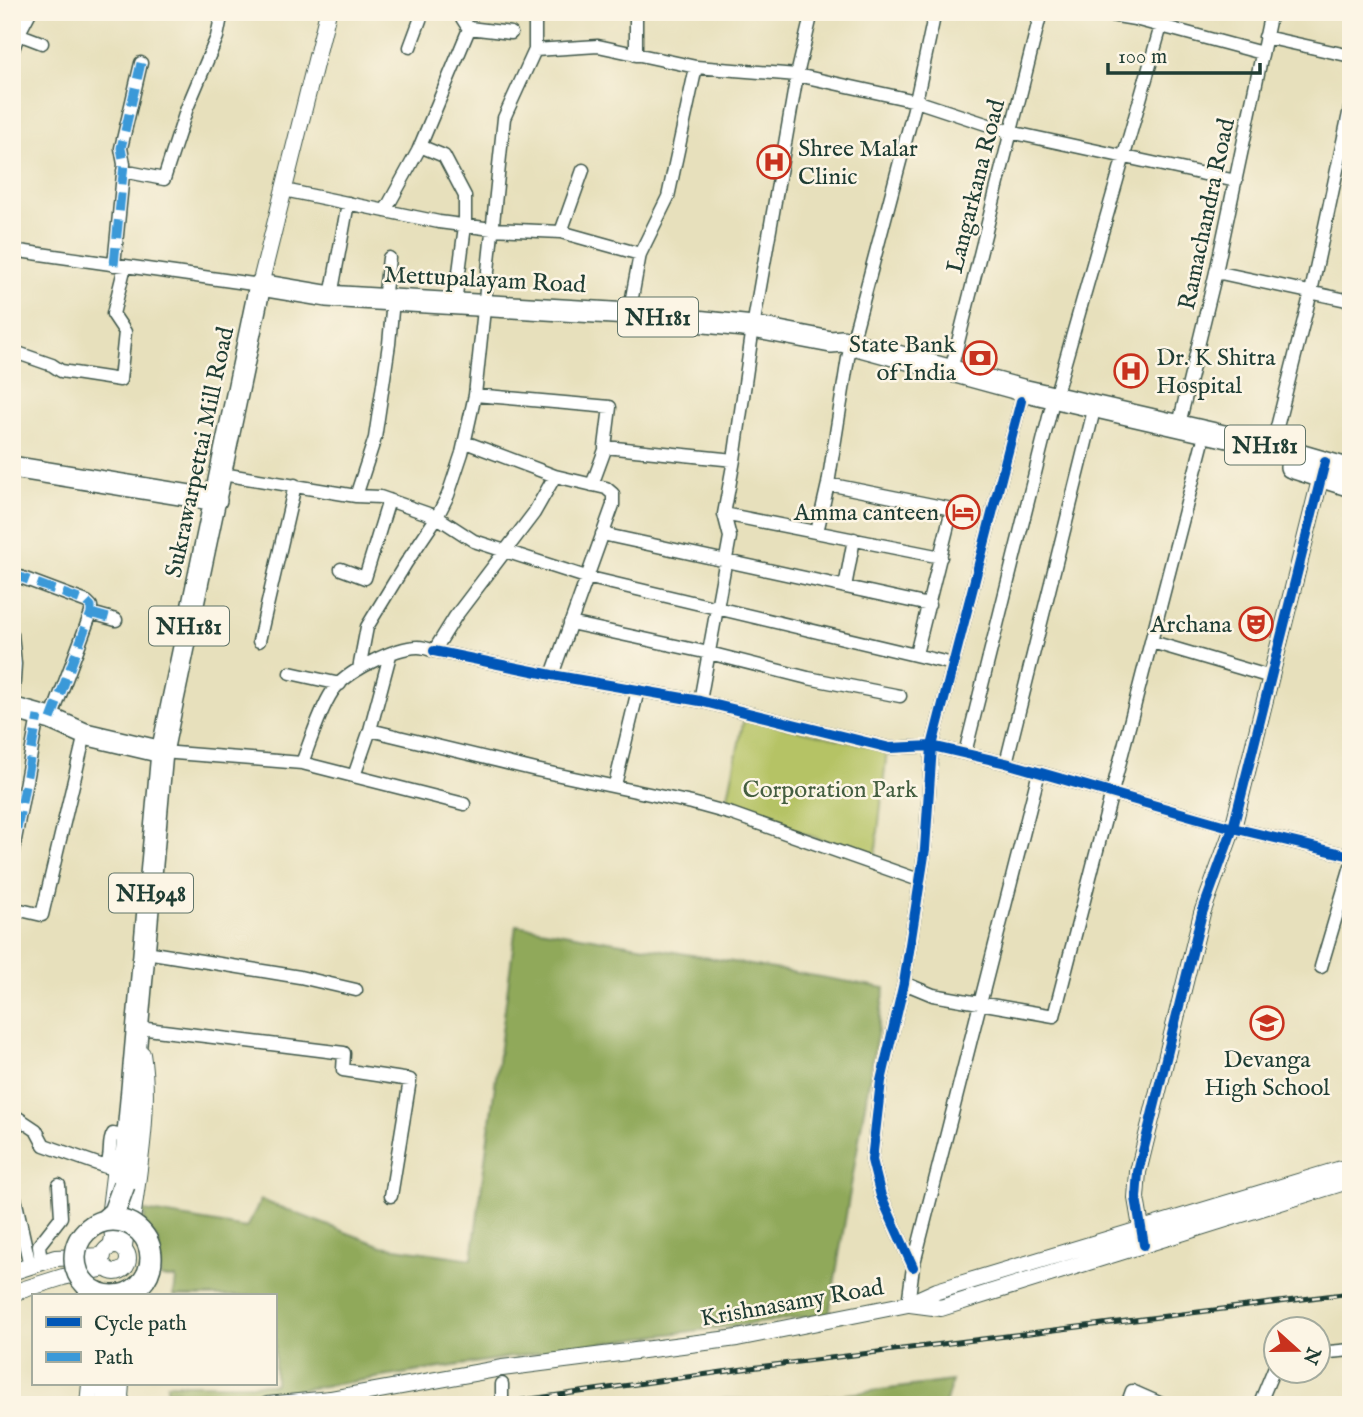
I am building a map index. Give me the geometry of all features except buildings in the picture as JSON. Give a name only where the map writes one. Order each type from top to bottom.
[{"type":"highway","name":"Mettupalayam Road","points":[[260,285],[331,296],[629,314],[753,327],[845,350],[1021,401],[1053,403],[1178,424],[1272,447],[1323,469],[1351,486]]},
{"type":"highway","name":"Sukrawarpettai Mill Road","points":[[139,1031],[162,752],[260,285]]},
{"type":"highway","name":"Mettupalayam Road","points":[[845,350],[951,370],[1092,418],[1272,460],[1323,469],[1351,470]]},
{"type":"highway","points":[[12,467],[216,500]]},
{"type":"highway","points":[[12,709],[45,717],[85,734],[162,752]]},
{"type":"highway","name":"NH948","points":[[75,1264],[78,1241],[94,1224],[115,1220],[114,1212],[124,1185],[123,1144],[139,1031]]},
{"type":"highway","points":[[75,1264],[78,1273],[111,1294],[142,1283],[149,1272],[151,1259],[145,1235],[136,1226],[115,1220]]},
{"type":"highway","points":[[96,1405],[99,1386]]},
{"type":"highway","points":[[106,1405],[108,1386]]},
{"type":"main road","name":"Sukrawarpettai Mill Road","points":[[260,285],[328,12]]},
{"type":"main road","points":[[1323,469],[1233,828],[1202,913],[1138,1172],[1136,1198],[1142,1237],[1351,1180]]},
{"type":"main road","points":[[12,1293],[111,1259],[125,1234],[133,1216],[144,1103],[143,1058],[139,1031]]},
{"type":"main road","points":[[111,1294],[113,1237],[110,1209],[123,1144]]},
{"type":"main road","name":"Krishnasamy Road","points":[[267,1405],[330,1399],[502,1368],[737,1338],[908,1304],[937,1291],[1142,1237],[1351,1166]]},
{"type":"main road","points":[[12,1272],[63,1257],[111,1259]]},
{"type":"main road","points":[[12,1283],[75,1264]]},
{"type":"main road","points":[[88,1405],[90,1386]]},
{"type":"main road","points":[[121,1386],[123,1405]]},
{"type":"street","points":[[12,52],[16,32],[30,12]]},
{"type":"street","points":[[124,171],[163,179],[187,108],[217,37],[222,12]]},
{"type":"street","points":[[410,47],[423,12]]},
{"type":"street","points":[[463,12],[462,18],[469,27],[511,33]]},
{"type":"street","points":[[359,669],[367,627],[437,517],[448,495],[465,442],[475,395],[504,118],[535,50],[535,12]]},
{"type":"street","points":[[636,12],[636,55]]},
{"type":"street","points":[[700,701],[730,537],[724,514],[753,327],[797,75],[812,12]]},
{"type":"street","points":[[817,532],[828,484],[845,350],[916,101],[935,12]]},
{"type":"street","name":"Langarkana Road","points":[[951,370],[1041,12]]},
{"type":"street","points":[[1093,12],[1161,26],[1262,53]]},
{"type":"street","points":[[965,753],[1053,403],[1161,26],[1162,12]]},
{"type":"street","name":"Ramachandra Road","points":[[1178,424],[1216,272],[1270,12]]},
{"type":"street","points":[[385,211],[420,146],[469,27]]},
{"type":"street","points":[[16,32],[42,43]]},
{"type":"street","points":[[1265,37],[1351,56]]},
{"type":"street","points":[[535,50],[598,46],[695,67],[797,75],[916,101],[1010,132],[1236,181]]},
{"type":"street","points":[[12,351],[52,365],[61,371],[120,380],[125,332],[113,314],[120,266],[124,171],[121,148],[141,63]]},
{"type":"street","points":[[629,314],[640,254],[668,197],[695,67]]},
{"type":"street","points":[[1272,447],[1311,292],[1351,104]]},
{"type":"street","points":[[420,146],[444,156],[466,196],[455,303]]},
{"type":"street","points":[[561,232],[583,170]]},
{"type":"street","points":[[284,190],[465,226],[561,232],[640,254]]},
{"type":"street","points":[[331,296],[348,203]]},
{"type":"street","points":[[12,250],[260,285]]},
{"type":"street","points":[[356,496],[375,438],[389,344],[389,258]]},
{"type":"street","points":[[1216,272],[1351,301]]},
{"type":"street","points":[[475,395],[610,407],[606,447],[592,485]]},
{"type":"street","points":[[913,1267],[881,1196],[872,1160],[881,1081],[904,983],[925,849],[932,746],[1021,401]]},
{"type":"street","points":[[1006,763],[1092,418]]},
{"type":"street","points":[[465,442],[555,476],[606,488],[613,494],[613,505],[552,675]]},
{"type":"street","points":[[904,983],[933,995],[1054,1016],[1202,444]]},
{"type":"street","points":[[606,447],[734,460]]},
{"type":"street","points":[[222,474],[356,496],[380,497],[437,517],[474,541],[586,577],[953,664]]},
{"type":"street","points":[[434,650],[455,617],[534,513],[555,476]]},
{"type":"street","points":[[828,484],[952,509],[916,654]]},
{"type":"street","points":[[259,642],[295,485]]},
{"type":"street","points":[[341,569],[365,578],[389,500]]},
{"type":"street","points":[[724,514],[941,557]]},
{"type":"street","points":[[601,534],[929,605]]},
{"type":"street","points":[[845,587],[854,539]]},
{"type":"street","points":[[12,574],[87,602],[91,606],[91,613],[45,717],[26,783],[13,848]]},
{"type":"street","points":[[91,613],[116,620]]},
{"type":"street","points":[[570,623],[808,678],[900,696]]},
{"type":"street","points":[[12,634],[15,664],[12,709]]},
{"type":"street","points":[[1152,642],[1271,677]]},
{"type":"street","points":[[302,763],[332,691],[359,669],[408,648],[421,647],[552,675],[700,701],[890,748],[932,746],[965,753],[1233,828],[1351,856]]},
{"type":"street","points":[[354,776],[370,730],[390,655]]},
{"type":"street","points":[[290,673],[340,684]]},
{"type":"street","points":[[615,785],[638,690]]},
{"type":"street","points":[[370,730],[732,814],[919,880]]},
{"type":"street","points":[[12,908],[42,915],[85,734]]},
{"type":"street","points":[[162,752],[302,763],[464,804]]},
{"type":"street","points":[[908,1304],[913,1267],[1039,772]]},
{"type":"street","points":[[12,780],[26,783]]},
{"type":"street","points":[[1321,967],[1351,866]]},
{"type":"street","points":[[146,952],[300,977],[356,990]]},
{"type":"street","points":[[139,1031],[344,1053],[343,1070],[410,1080],[391,1196]]},
{"type":"street","points":[[12,1114],[36,1130],[44,1145],[106,1167],[111,1158],[110,1140],[113,1134],[123,1144]]},
{"type":"street","points":[[35,1265],[39,1245],[61,1217],[59,1185]]},
{"type":"street","points":[[14,1194],[35,1265]]},
{"type":"street","points":[[1332,1352],[1351,1350]]},
{"type":"street","points":[[502,1384],[502,1405]]},
{"type":"street","points":[[1259,1405],[1267,1386]]},
{"type":"street","points":[[1127,1405],[1132,1391],[1164,1405]]},
{"type":"green space","name":"Corporation Park","points":[[744,718],[887,750],[875,859],[726,806]]},
{"type":"green space","points":[[516,925],[885,988],[829,1314],[629,1339],[200,1405],[177,1405],[178,1390],[167,1391],[167,1386],[276,1386],[276,1294],[174,1294],[176,1278],[161,1278],[159,1242],[144,1222],[145,1216],[139,1210],[246,1228],[261,1200],[382,1246],[472,1259]]},
{"type":"green space","points":[[952,1381],[945,1405],[687,1405],[723,1399],[785,1402]]},
{"type":"railway","points":[[487,1405],[758,1367],[1351,1293]]},
{"type":"marked path","points":[[114,265],[124,164],[121,148],[141,63]]},
{"type":"marked path","points":[[12,574],[87,602],[91,606],[91,613],[51,719]]},
{"type":"marked path","points":[[91,613],[116,620]]},
{"type":"marked path","points":[[12,634],[15,664],[13,708]]},
{"type":"marked path","points":[[12,856],[38,716]]},
{"type":"cycle path","points":[[913,1267],[881,1196],[872,1160],[881,1081],[904,983],[925,849],[932,746],[1021,401]]},
{"type":"cycle path","points":[[1144,1245],[1136,1198],[1138,1172],[1202,913],[1233,828],[1325,462]]},
{"type":"cycle path","points":[[434,651],[700,701],[890,748],[932,746],[1006,763],[1233,828],[1351,856]]},
{"type":"place","name":"Shree Malar Clinic","points":[[774,162]]},
{"type":"place","name":"State Bank of India","points":[[980,358]]},
{"type":"place","name":"Dr. K Shitra Hospital","points":[[1131,371]]},
{"type":"place","name":"Amma canteen","points":[[963,512]]},
{"type":"place","name":"Archana","points":[[1256,624]]},
{"type":"place","name":"Devanga High School","points":[[1267,1023]]}]
